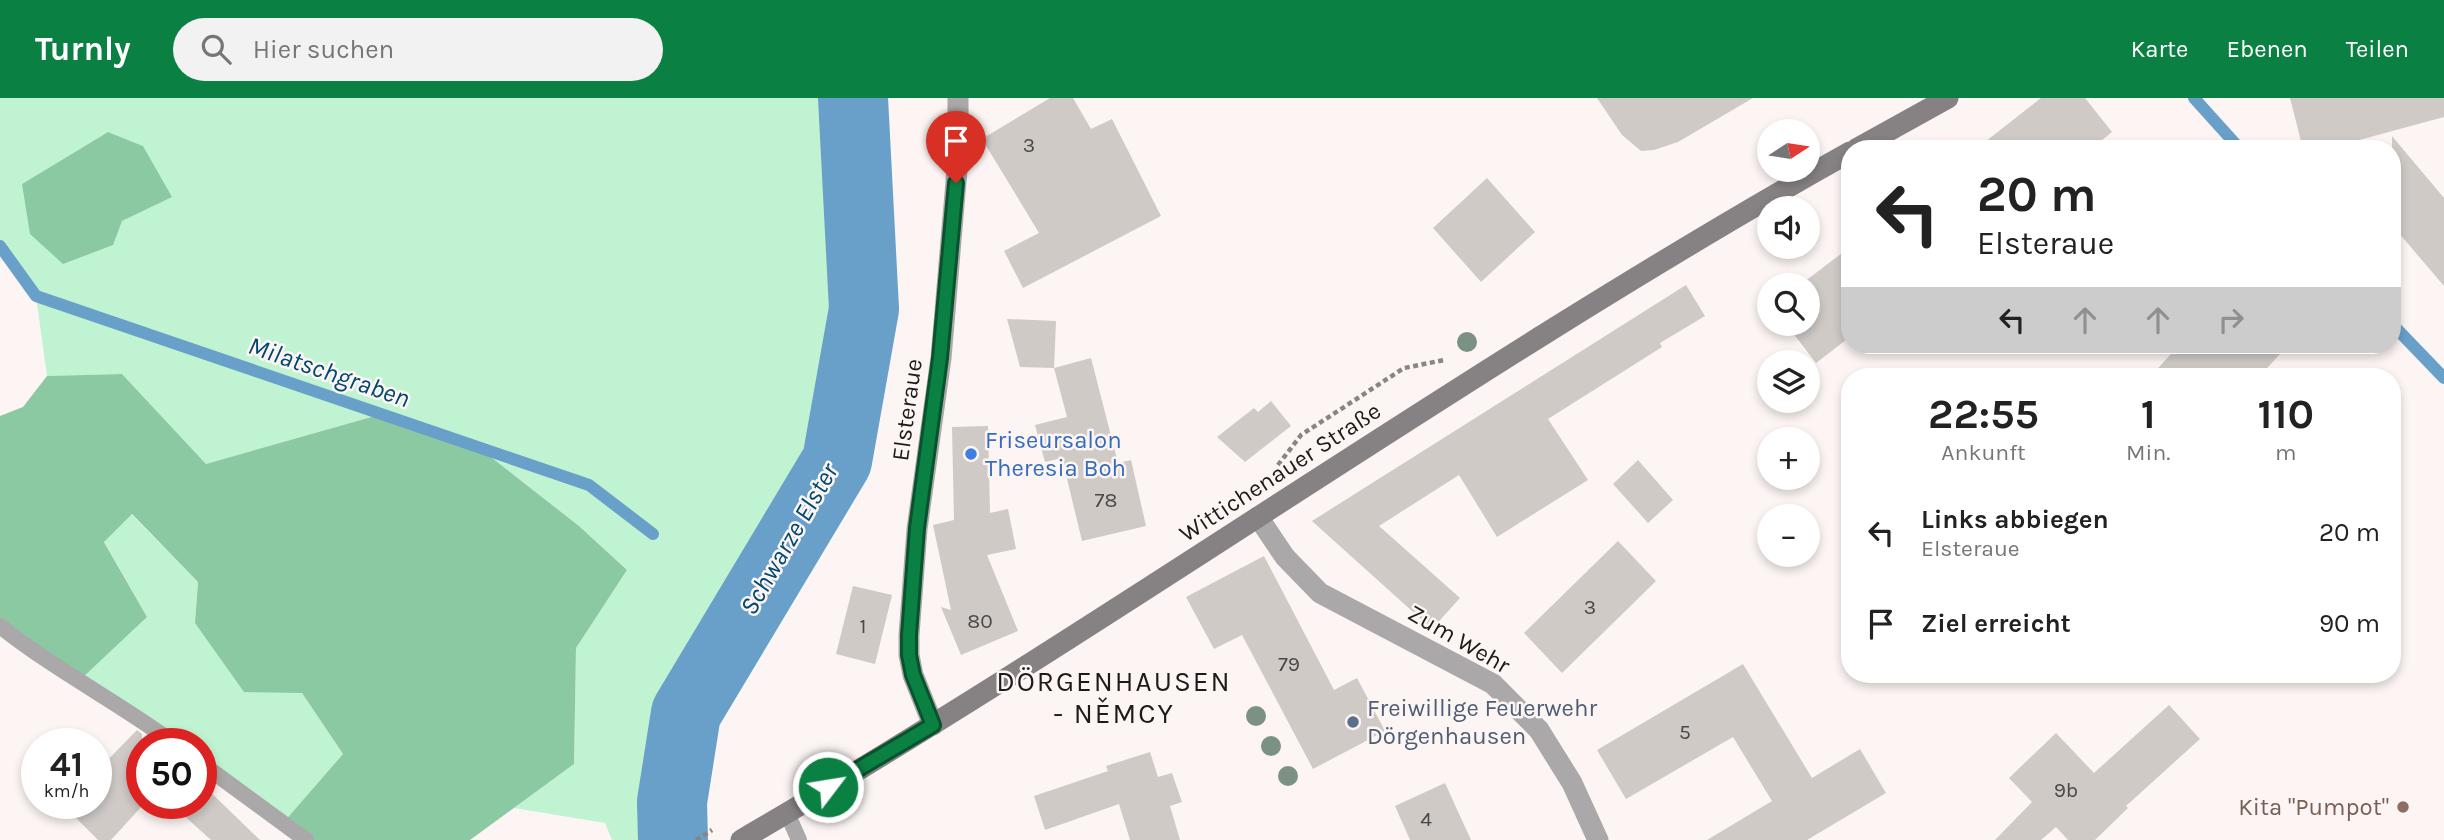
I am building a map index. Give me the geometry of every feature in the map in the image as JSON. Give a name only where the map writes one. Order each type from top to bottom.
[{"type":"main road","points":[[1872,140],[1948,98]]},
{"type":"main road","name":"Wittichenauer Straße","points":[[741,840],[933,725],[1489,370],[1841,157]]},
{"type":"street","name":"Elsteraue","points":[[933,725],[913,675],[909,635],[917,528],[943,331],[958,158],[958,98]]},
{"type":"street","name":"Zum Wehr","points":[[1258,517],[1285,557],[1320,593],[1493,684],[1539,730],[1572,783],[1598,840]]},
{"type":"lane","points":[[0,626],[27,648],[153,728]]},
{"type":"lane","points":[[217,775],[306,840]]},
{"type":"lane","points":[[787,813],[799,840]]},
{"type":"path","points":[[696,840],[716,828]]},
{"type":"green space","points":[[0,98],[853,98],[864,309],[837,461],[686,713],[672,802],[675,840],[612,840],[605,823],[514,808],[574,764],[576,648],[627,570],[579,526],[478,447],[382,414],[206,464],[122,374],[47,376],[36,296],[0,246]],"holes":[[[108,132],[143,146],[171,197],[122,221],[22,184]]]},
{"type":"green space","points":[[108,132],[143,146],[172,197],[122,221],[113,245],[63,264],[30,234],[22,184]]},
{"type":"green space","points":[[122,374],[206,464],[382,414],[478,447],[579,526],[627,570],[576,648],[574,764],[470,840],[306,840],[283,823],[343,754],[302,693],[244,692],[195,623],[198,582],[132,514],[104,542],[147,617],[80,680],[0,626],[0,416],[23,407],[47,376]]},
{"type":"green space","points":[[131,514],[198,582],[195,623],[302,693],[343,754],[283,823],[217,775],[217,728],[151,728],[80,680],[147,617],[104,541]]},
{"type":"building","points":[[1050,98],[1073,98],[1091,129],[1112,119],[1161,216],[1023,288],[1004,251],[1039,233],[982,139]]},
{"type":"building","points":[[1597,98],[1753,98],[1678,142],[1654,150],[1641,151],[1622,135]]},
{"type":"building","points":[[2041,98],[2085,98],[2112,132],[2102,140],[1987,140]]},
{"type":"building","points":[[2290,98],[2444,98],[2444,117],[2359,140],[2301,140]]},
{"type":"building","points":[[2401,147],[2444,198],[2444,286],[2401,236]]},
{"type":"building","points":[[1487,178],[1535,232],[1481,282],[1433,228]]},
{"type":"building","points":[[1841,254],[1841,344],[1820,360],[1820,350],[1806,350],[1795,336],[1820,336],[1820,273],[1816,273]]},
{"type":"building","points":[[1686,285],[1705,316],[1660,343],[1662,347],[1548,419],[1588,480],[1497,537],[1459,475],[1379,526],[1460,598],[1432,629],[1312,521]]},
{"type":"building","points":[[1007,319],[1056,321],[1054,368],[1020,367]]},
{"type":"building","points":[[2171,354],[2280,354],[2267,368],[2158,368]]},
{"type":"building","points":[[1091,358],[1118,463],[1131,460],[1146,526],[1082,541],[1062,458],[1045,462],[1035,425],[1067,417],[1054,368]]},
{"type":"building","points":[[1271,401],[1291,426],[1245,462],[1217,437],[1254,408],[1258,412]]},
{"type":"building","points":[[988,426],[990,513],[1008,509],[1016,549],[987,555],[1018,631],[961,655],[941,607],[951,610],[933,525],[954,520],[952,427]]},
{"type":"building","points":[[1638,460],[1673,500],[1648,523],[1613,484]]},
{"type":"building","points":[[1618,541],[1656,581],[1562,673],[1524,633]]},
{"type":"building","points":[[1264,556],[1334,690],[1357,678],[1385,731],[1313,769],[1242,635],[1214,649],[1186,597]]},
{"type":"building","points":[[853,586],[892,595],[875,664],[836,654]]},
{"type":"building","points":[[1743,664],[1812,778],[1860,749],[1886,793],[1807,840],[1707,840],[1772,801],[1733,737],[1626,799],[1597,750]]},
{"type":"building","points":[[2169,705],[2200,739],[2126,806],[2128,808],[2095,840],[2068,840],[2056,827],[2041,840],[1995,840],[2032,802],[2009,778],[2056,733],[2094,773]]},
{"type":"building","points":[[126,741],[126,819],[130,819],[111,840],[98,840],[77,819],[112,819],[112,756]]},
{"type":"building","points":[[1150,752],[1158,777],[1172,773],[1182,802],[1170,806],[1180,840],[1130,840],[1119,804],[1045,830],[1034,796],[1108,771],[1106,766]]},
{"type":"building","points":[[1445,783],[1471,840],[1410,840],[1395,806]]},
{"type":"building","points":[[217,798],[260,840],[211,840],[188,819],[217,819]]},
{"type":"waterway","name":"Schwarze Elster","points":[[673,840],[672,802],[686,713],[837,461],[864,309],[853,98]]},
{"type":"waterway","points":[[2194,98],[2232,140]]},
{"type":"waterway","name":"Milatschgraben","points":[[0,246],[36,296],[589,485],[653,534]]},
{"type":"waterway","points":[[2401,333],[2444,378]]},
{"type":"place","name":"Friseursalon Theresia Boh","points":[[971,454]]},
{"type":"place","name":"Freiwillige Feuerwehr Dörgenhausen","points":[[1353,722]]},
{"type":"place","name":"Kita \"Pumpot\"","points":[[2403,807]]},
{"type":"district","name":"DÖRGENHAUSEN - NĚMCY","points":[[1114,697]]},
{"type":"route","points":[[828,787],[933,725],[913,675],[909,635],[917,528],[940,358],[956,183]]}]
